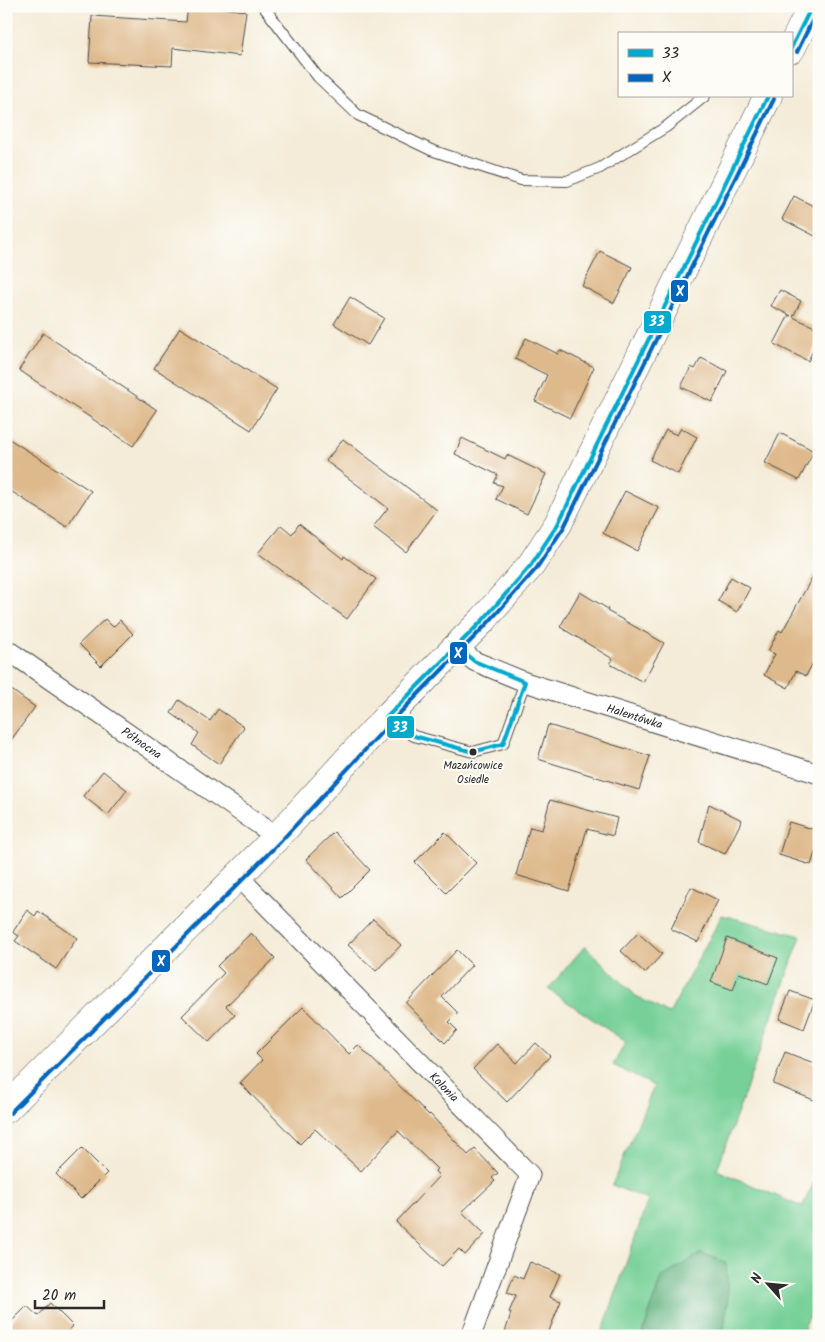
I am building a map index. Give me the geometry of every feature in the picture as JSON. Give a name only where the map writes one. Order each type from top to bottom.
[{"type":"street","points":[[793,42],[812,6]]},
{"type":"street","points":[[6,1109],[277,837],[386,718],[457,647],[531,565],[558,524],[767,98]]},
{"type":"street","name":"Halentówka","points":[[457,647],[474,661],[525,682],[819,774]]},
{"type":"street","name":"Północna","points":[[6,649],[277,837]]},
{"type":"street","name":"Kolonia","points":[[238,876],[530,1175],[471,1336]]},
{"type":"lane","points":[[263,6],[318,77],[358,115],[430,150],[522,180],[567,182],[600,168],[666,127],[702,98]]},
{"type":"lane","points":[[386,718],[414,736],[473,752],[503,744],[525,682]]},
{"type":"green space","points":[[722,915],[801,936],[717,1170],[802,1207],[819,1172],[819,1291],[801,1336],[723,1336],[728,1296],[661,1278],[642,1336],[601,1336],[648,1200],[612,1185],[654,1086],[613,1065],[626,1042],[548,989],[585,946],[636,996],[669,1014]]},
{"type":"green space","points":[[701,1253],[726,1262],[728,1296],[723,1336],[642,1336],[661,1278]]},
{"type":"building","points":[[188,6],[208,6],[246,11],[240,56],[173,48],[172,66],[89,62],[92,16],[186,22]]},
{"type":"building","points":[[794,196],[819,209],[819,238],[782,219]]},
{"type":"building","points":[[600,251],[632,267],[614,303],[582,286]]},
{"type":"building","points":[[780,290],[801,301],[793,317],[819,329],[819,338],[808,361],[774,344],[789,315],[771,306]]},
{"type":"building","points":[[350,297],[384,318],[368,345],[334,324]]},
{"type":"building","points":[[180,328],[277,389],[251,430],[154,368]]},
{"type":"building","points":[[43,333],[157,410],[133,446],[19,370]]},
{"type":"building","points":[[526,338],[558,354],[560,350],[594,367],[570,418],[535,401],[547,375],[515,359]]},
{"type":"building","points":[[701,358],[727,371],[712,402],[681,387],[691,367],[695,369]]},
{"type":"building","points":[[681,428],[697,437],[678,474],[650,460],[666,430],[677,435]]},
{"type":"building","points":[[780,433],[814,451],[799,480],[765,463]]},
{"type":"building","points":[[6,437],[91,491],[67,527],[6,488]]},
{"type":"building","points":[[462,438],[505,459],[507,455],[546,474],[527,514],[496,499],[503,486],[494,483],[498,475],[455,454]]},
{"type":"building","points":[[343,439],[437,510],[406,552],[373,527],[388,508],[326,461]]},
{"type":"building","points":[[625,491],[659,508],[637,551],[603,533]]},
{"type":"building","points":[[299,524],[343,559],[344,556],[376,579],[347,619],[258,553],[281,525],[292,534]]},
{"type":"building","points":[[819,565],[819,651],[806,676],[796,671],[788,688],[764,675],[775,654],[768,651],[779,630],[782,632]]},
{"type":"building","points":[[731,577],[750,588],[737,612],[718,601]]},
{"type":"building","points":[[580,592],[608,609],[607,611],[664,643],[643,682],[610,664],[613,659],[560,627]]},
{"type":"building","points":[[105,619],[113,627],[120,620],[133,634],[101,666],[79,644]]},
{"type":"building","points":[[6,686],[35,707],[6,747]]},
{"type":"building","points":[[179,700],[210,721],[218,709],[244,727],[219,764],[192,745],[199,733],[171,713]]},
{"type":"building","points":[[548,725],[650,756],[639,790],[538,759]]},
{"type":"building","points":[[103,771],[127,790],[108,815],[83,796]]},
{"type":"building","points":[[550,800],[617,818],[613,836],[587,829],[569,891],[516,875],[530,827],[542,830]]},
{"type":"building","points":[[709,804],[742,820],[725,854],[699,842]]},
{"type":"building","points":[[789,822],[819,831],[819,840],[811,865],[779,855]]},
{"type":"building","points":[[334,832],[370,870],[342,898],[306,859]]},
{"type":"building","points":[[445,832],[476,863],[446,893],[415,862]]},
{"type":"building","points":[[691,887],[718,900],[698,942],[671,929]]},
{"type":"building","points":[[27,910],[35,916],[38,911],[77,938],[56,969],[15,941],[19,936],[13,932]]},
{"type":"building","points":[[373,919],[401,945],[376,971],[348,945]]},
{"type":"building","points":[[251,933],[275,958],[226,1006],[235,1015],[209,1042],[182,1016],[224,973],[217,966]]},
{"type":"building","points":[[638,933],[662,954],[645,973],[621,951]]},
{"type":"building","points":[[727,938],[778,958],[768,984],[739,973],[733,990],[711,982]]},
{"type":"building","points":[[457,950],[472,965],[442,997],[458,1013],[449,1022],[457,1030],[445,1043],[406,1003]]},
{"type":"building","points":[[790,991],[815,1000],[804,1029],[779,1019]]},
{"type":"building","points":[[303,1007],[349,1054],[358,1045],[430,1114],[468,1155],[475,1149],[498,1173],[492,1178],[495,1181],[462,1212],[485,1234],[465,1255],[459,1249],[442,1266],[396,1222],[439,1176],[435,1171],[437,1169],[398,1131],[361,1171],[315,1129],[300,1144],[240,1083],[262,1060],[256,1054]]},
{"type":"building","points":[[536,1043],[550,1056],[507,1102],[473,1069],[497,1044],[517,1063]]},
{"type":"building","points":[[785,1052],[819,1065],[819,1102],[773,1084]]},
{"type":"building","points":[[82,1148],[107,1173],[81,1199],[56,1174]]},
{"type":"building","points":[[530,1262],[560,1274],[550,1297],[561,1301],[547,1336],[504,1336],[511,1313],[509,1312],[516,1296],[507,1293],[514,1275],[523,1279]]},
{"type":"building","points":[[50,1303],[73,1326],[64,1336],[6,1336],[6,1327],[27,1306],[38,1316]]},
{"type":"transit line","name":"33","points":[[792,46],[812,6]]},
{"type":"transit line","name":"X","points":[[797,52],[818,9]]},
{"type":"transit line","name":"33","points":[[457,647],[474,661],[525,682],[503,744],[473,752],[414,736],[386,718],[483,620],[531,565],[558,524],[767,98]]},
{"type":"transit line","name":"X","points":[[10,1113],[281,841],[391,722],[487,624],[536,569],[564,527],[774,99]]},
{"type":"place","name":"Mazańcowice Osiedle","points":[[473,752]]}]
